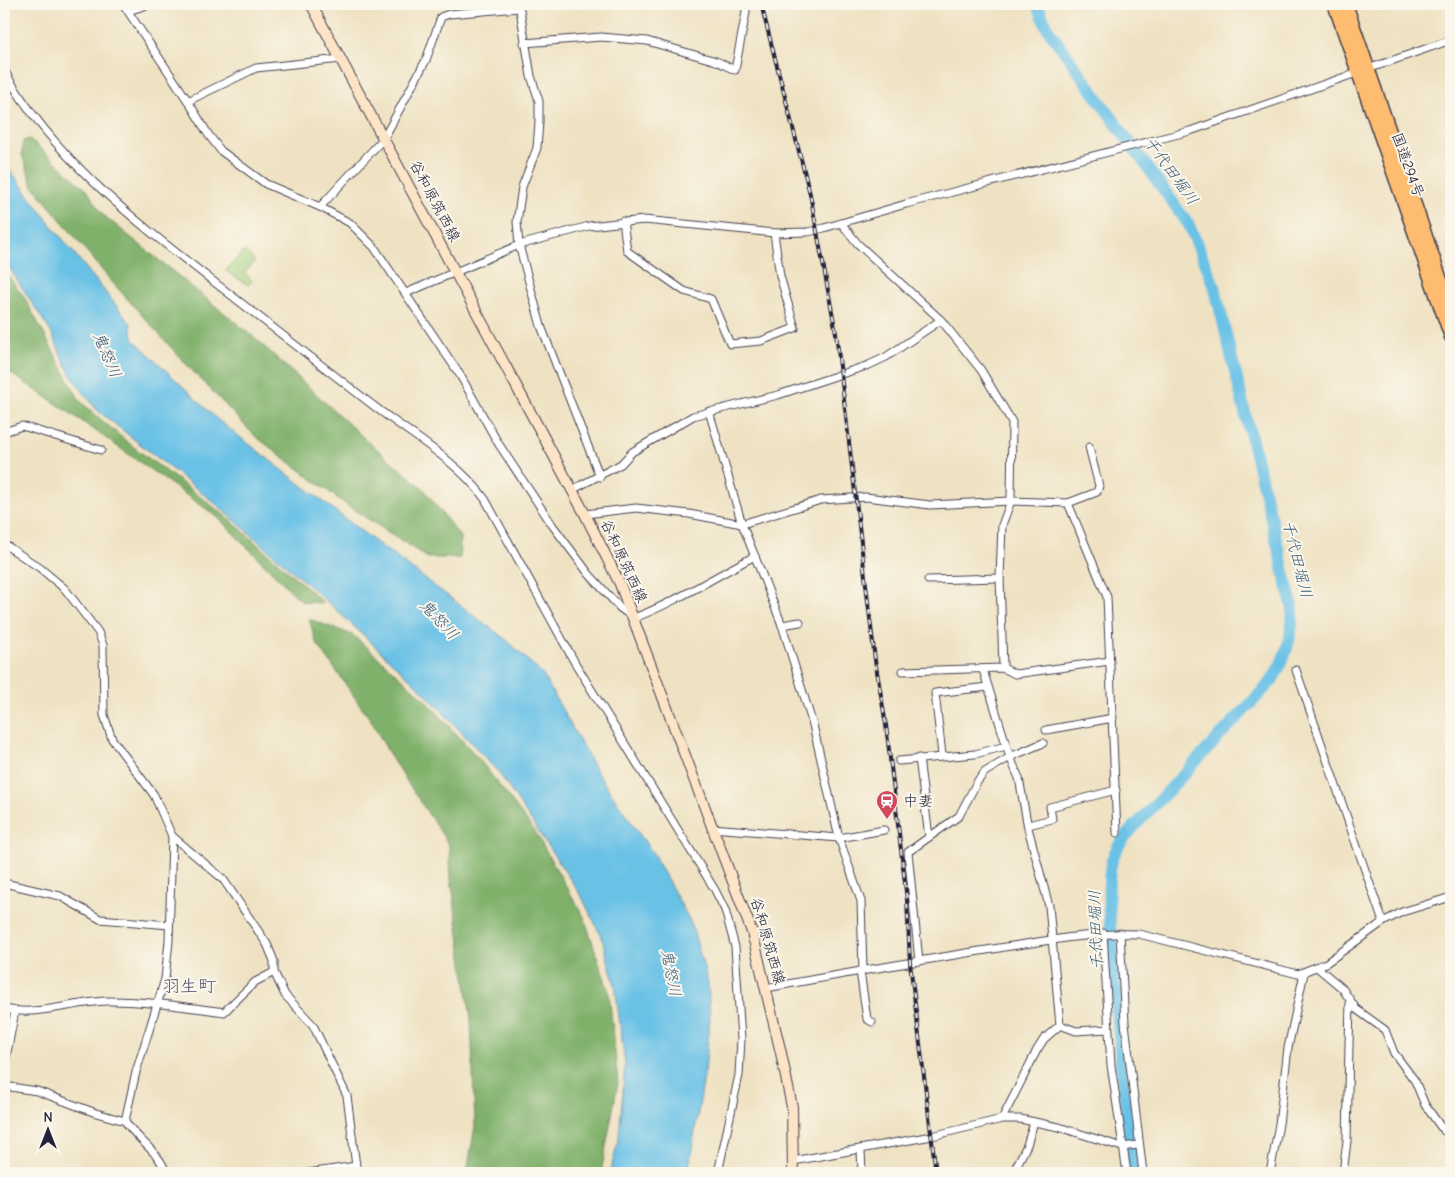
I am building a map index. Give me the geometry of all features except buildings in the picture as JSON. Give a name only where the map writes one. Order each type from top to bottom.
[{"type":"highway","name":"国道294号","points":[[1334,4],[1364,71],[1451,309]]},
{"type":"highway","name":"国道294号","points":[[1346,4],[1364,71],[1451,337]]},
{"type":"main road","name":"谷和原筑西線","points":[[311,4],[585,514],[620,584],[711,828],[743,904],[766,988],[792,1107],[793,1173]]},
{"type":"street","points":[[123,4],[221,151],[266,184],[350,222],[374,247],[460,375],[498,443],[553,526],[589,574],[620,608],[634,618],[665,606],[701,584],[755,556]]},
{"type":"street","points":[[128,11],[150,4]]},
{"type":"street","points":[[524,42],[601,37],[647,41],[716,61],[735,70],[746,12],[745,4]]},
{"type":"street","points":[[320,207],[384,138],[426,60],[441,17],[449,14],[519,6],[524,42],[539,101],[537,148],[522,187],[517,222],[519,246],[542,326],[600,476]]},
{"type":"street","points":[[406,293],[519,246],[589,226],[644,220],[774,233],[808,232],[1190,131],[1451,40]]},
{"type":"street","points":[[188,101],[256,68],[341,59]]},
{"type":"street","points":[[4,70],[50,139],[84,173],[173,250],[394,422],[459,470],[473,482],[485,499],[575,663],[715,890],[724,910],[735,946],[741,1039],[738,1075],[718,1173]]},
{"type":"street","points":[[623,221],[627,251],[684,291],[711,299],[730,344],[760,341],[795,328],[780,276],[774,233]]},
{"type":"street","points":[[841,223],[858,244],[941,320],[981,370],[1012,422],[1011,501],[1002,525],[1000,578],[1004,668]]},
{"type":"street","points":[[572,490],[621,464],[632,452],[662,432],[694,416],[778,395],[869,365],[886,357],[941,320]]},
{"type":"street","points":[[709,411],[742,524],[782,625],[813,724],[839,838],[861,902],[862,971],[867,1019],[872,1022]]},
{"type":"street","points":[[4,432],[22,426],[101,450]]},
{"type":"street","points":[[585,514],[636,508],[689,514],[742,524],[821,500],[866,497],[930,505],[1011,501],[1068,503],[1097,492],[1099,486],[1090,447]]},
{"type":"street","points":[[1068,503],[1107,597],[1117,833]]},
{"type":"street","points":[[4,544],[40,568],[65,589],[98,632],[104,645],[104,715],[112,739],[154,795],[172,836],[165,979],[136,1072],[126,1121],[132,1131],[159,1158],[166,1173]]},
{"type":"street","points":[[928,580],[1000,578]]},
{"type":"street","points":[[782,625],[800,622]]},
{"type":"street","points":[[903,671],[1004,668],[1015,674],[1110,661]]},
{"type":"street","points":[[982,670],[1006,746],[1019,778],[1028,825],[1049,906],[1054,940],[1060,1025]]},
{"type":"street","points":[[1296,670],[1383,922]]},
{"type":"street","points":[[942,756],[935,692],[988,686]]},
{"type":"street","points":[[1046,730],[1113,718]]},
{"type":"street","points":[[919,961],[906,858],[908,852],[959,816],[977,782],[985,772],[1010,757],[1043,743]]},
{"type":"street","points":[[899,761],[975,754],[1006,746]]},
{"type":"street","points":[[919,758],[929,837]]},
{"type":"street","points":[[1028,825],[1052,819],[1050,808],[1116,790]]},
{"type":"street","points":[[711,828],[839,838],[884,830]]},
{"type":"street","points":[[172,836],[223,879],[268,944],[274,961],[274,972],[285,995],[313,1025],[347,1096],[356,1166],[308,1173]]},
{"type":"street","points":[[4,883],[60,896],[100,919],[169,925]]},
{"type":"street","points":[[766,988],[1054,940],[1120,933],[1138,934],[1292,974],[1304,973],[1318,968],[1383,922],[1421,904],[1451,897]]},
{"type":"street","points":[[1120,933],[1124,1023],[1143,1173]]},
{"type":"street","points":[[1103,934],[1108,1029],[1122,1147],[1127,1173]]},
{"type":"street","points":[[1318,968],[1342,988],[1356,1008],[1385,1030],[1394,1053],[1415,1081],[1425,1106],[1443,1130],[1451,1136]]},
{"type":"street","points":[[4,1009],[15,1011],[109,1001],[224,1012],[255,982],[274,972]]},
{"type":"street","points":[[1270,1173],[1279,1124],[1288,1048],[1304,973]]},
{"type":"street","points":[[1343,1173],[1347,1141],[1350,999]]},
{"type":"street","points":[[4,1068],[15,1011]]},
{"type":"street","points":[[1060,1025],[1076,1031],[1108,1029]]},
{"type":"street","points":[[1002,1119],[1037,1050],[1044,1039],[1060,1025]]},
{"type":"street","points":[[4,1086],[37,1091],[96,1113],[126,1121]]},
{"type":"street","points":[[793,1161],[932,1136],[1002,1119],[1059,1126],[1122,1147],[1138,1145]]},
{"type":"street","points":[[1013,1173],[1027,1145],[1034,1122]]},
{"type":"street","points":[[861,1150],[862,1173]]},
{"type":"green space","points":[[30,139],[87,190],[102,214],[255,338],[365,439],[423,488],[460,537],[460,558],[428,558],[348,506],[255,436],[186,364],[111,281],[33,186],[22,155],[23,141]]},
{"type":"green space","points":[[244,251],[255,261],[245,273],[252,281],[248,285],[225,271]]},
{"type":"green space","points":[[4,270],[24,297],[80,401],[127,442],[227,517],[324,603],[302,602],[216,516],[66,410],[4,369]]},
{"type":"green space","points":[[309,619],[353,635],[425,699],[479,759],[535,832],[584,917],[609,992],[618,1083],[601,1173],[467,1173],[475,1126],[471,1019],[451,879],[449,845],[392,759],[372,722],[316,642]]},
{"type":"water","name":"鬼怒川","points":[[4,162],[49,222],[131,324],[133,339],[218,420],[365,534],[508,641],[543,675],[598,774],[654,855],[691,923],[708,982],[710,1019],[705,1071],[688,1173],[610,1173],[619,1137],[625,1064],[615,985],[602,938],[582,897],[499,773],[425,693],[332,606],[221,508],[97,410],[70,374],[51,332],[4,260]]},
{"type":"waterway","name":"千代田堀川","points":[[1037,4],[1048,29],[1189,225],[1214,285],[1293,609],[1287,647],[1281,664],[1271,682],[1132,829],[1112,859],[1109,877],[1110,916],[1124,1096],[1135,1173]]},
{"type":"railway","points":[[761,4],[810,194],[836,333],[875,660],[886,725],[907,900],[910,963],[936,1173]]},
{"type":"place","name":"中妻","points":[[887,820]]},
{"type":"district","name":"羽生町","points":[[189,986]]}]
